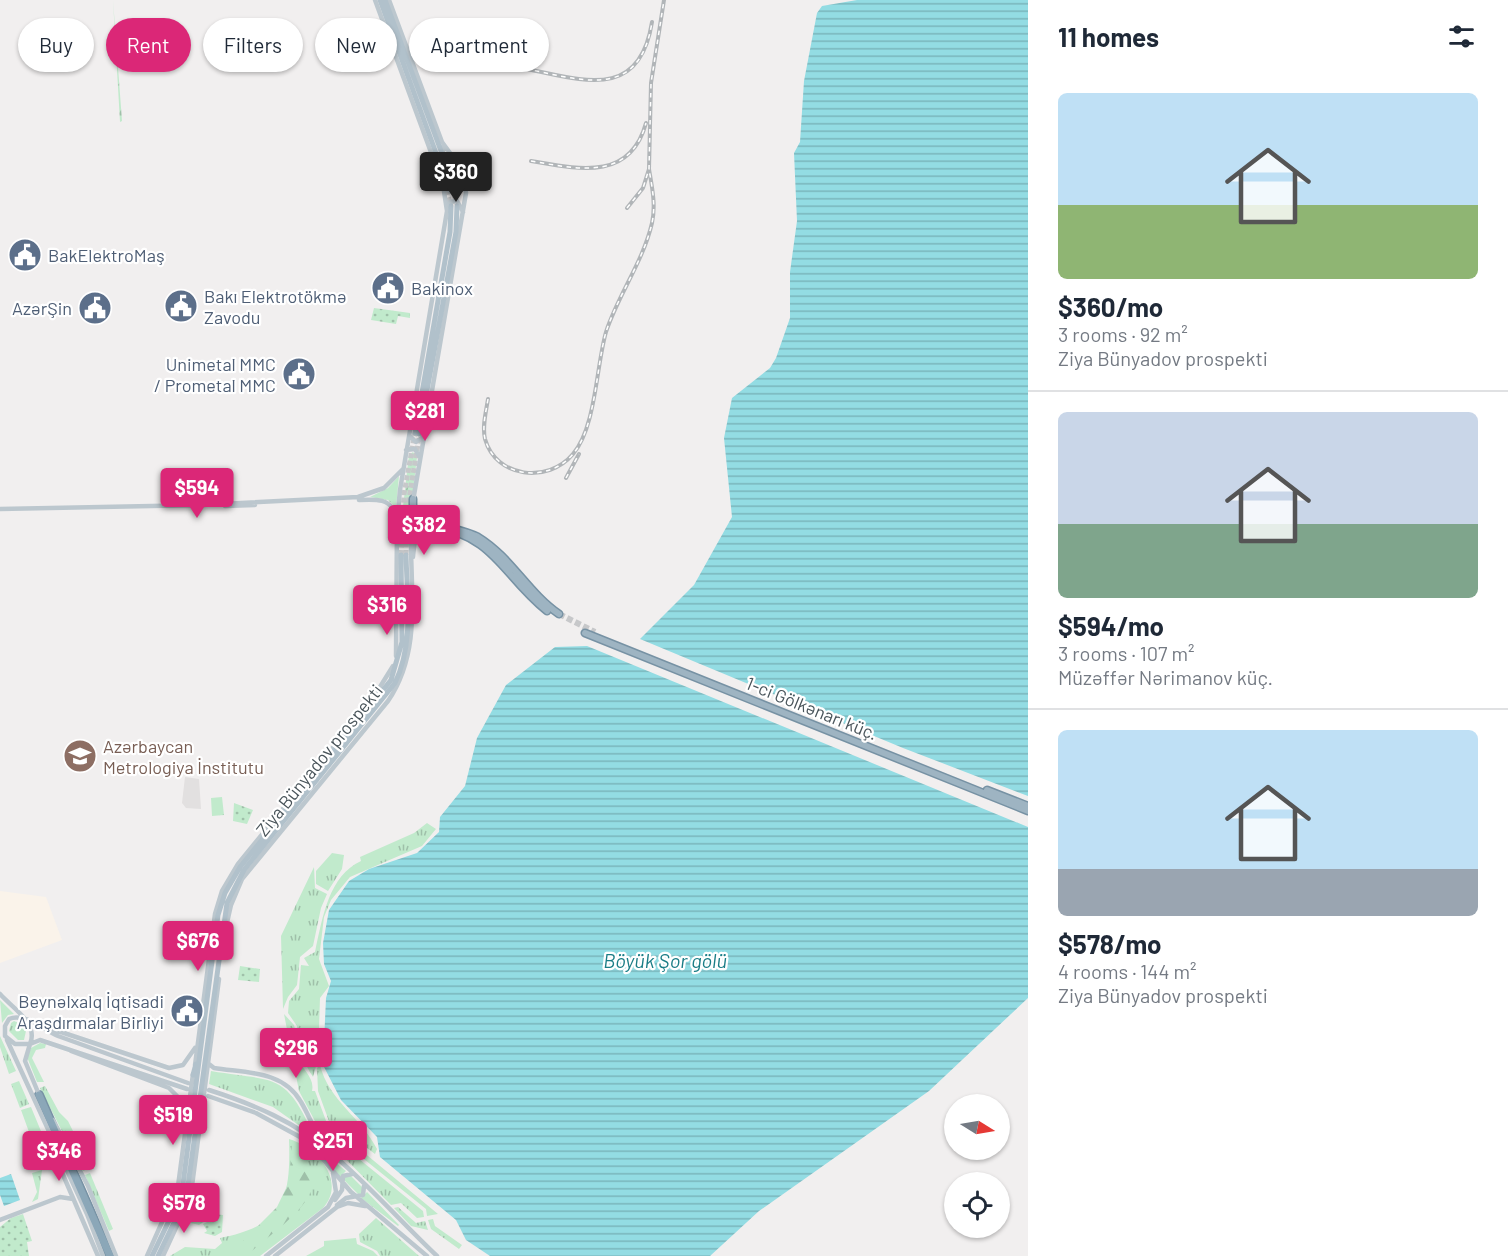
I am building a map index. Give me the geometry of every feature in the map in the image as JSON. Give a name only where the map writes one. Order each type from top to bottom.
[{"type":"highway","points":[[413,499],[414,512],[419,518],[461,529],[492,546],[556,615],[483,545],[460,533],[430,525]]},
{"type":"highway","name":"1-ci Gölkənarı küç.","points":[[595,632],[1028,806]]},
{"type":"highway","name":"1-ci Gölkənarı küç.","points":[[585,633],[1028,811]]},
{"type":"highway","points":[[39,1095],[110,1256]]},
{"type":"main road","name":"Ziya Bünyadov prospekti","points":[[163,1256],[191,1194],[207,1092],[208,1060],[226,925],[231,904],[242,879],[388,701],[402,678],[411,649],[411,577],[397,529],[397,521],[406,450],[417,433],[463,218],[466,194],[464,178],[457,160],[442,142],[383,1]]},
{"type":"main road","name":"Ziya Bünyadov prospekti","points":[[147,1256],[178,1186],[218,902],[227,882],[258,839],[379,691],[394,661],[404,556],[411,534],[413,499],[419,464],[417,433],[452,208],[383,1]]},
{"type":"main road","points":[[435,152],[434,157],[441,157],[444,152],[442,142]]},
{"type":"main road","points":[[457,160],[443,164],[440,177],[447,189],[456,192],[464,186],[464,178]]},
{"type":"main road","points":[[452,208],[450,202],[457,201],[461,204],[463,218]]},
{"type":"main road","points":[[406,450],[417,451],[419,464]]},
{"type":"main road","points":[[0,511],[357,497],[384,488],[404,466]]},
{"type":"main road","points":[[0,511],[378,500],[391,505],[397,521]]},
{"type":"main road","points":[[397,529],[401,539],[407,539],[418,526],[430,525]]},
{"type":"main road","points":[[411,577],[416,537],[422,528],[430,525]]},
{"type":"main road","name":"Ziya Bünyadov prospekti","points":[[158,1256],[178,1214],[188,1185],[225,909],[233,887],[386,698],[399,675],[408,635],[404,556]]},
{"type":"main road","name":"Ziya Bünyadov prospekti","points":[[152,1256],[180,1198],[218,915],[225,893],[245,860],[380,697],[395,673],[402,647],[404,556]]},
{"type":"main road","points":[[380,697],[394,661]]},
{"type":"main road","points":[[388,701],[399,675]]},
{"type":"main road","points":[[320,763],[345,739]]},
{"type":"main road","points":[[328,768],[353,744]]},
{"type":"main road","points":[[282,830],[297,806]]},
{"type":"main road","points":[[245,860],[258,839]]},
{"type":"main road","points":[[213,926],[225,893]]},
{"type":"main road","points":[[218,957],[226,925]]},
{"type":"main road","points":[[209,957],[209,987]]},
{"type":"main road","points":[[0,993],[25,1019],[32,1030],[25,1060],[39,1095],[82,1173],[116,1256]]},
{"type":"main road","points":[[212,1004],[212,1038]]},
{"type":"main road","points":[[17,1016],[58,1036],[187,1086],[44,1040],[30,1044],[15,1044],[6,1036],[7,1021],[17,1016]]},
{"type":"main road","points":[[0,1023],[64,1180],[98,1256]]},
{"type":"main road","points":[[33,1023],[169,1068],[178,1067],[190,1059],[198,1037]]},
{"type":"main road","points":[[193,1075],[203,1030]]},
{"type":"main road","points":[[55,1044],[86,1059],[174,1090],[186,1109],[187,1130]]},
{"type":"main road","points":[[208,1060],[214,1068],[265,1075],[286,1085],[299,1098],[319,1138],[332,1153],[437,1256]]},
{"type":"main road","points":[[197,1118],[207,1092]]},
{"type":"main road","points":[[207,1092],[279,1118],[332,1153]]},
{"type":"main road","points":[[207,1092],[256,1113],[285,1128],[310,1145],[356,1196],[394,1225],[427,1256]]},
{"type":"main road","points":[[191,1094],[191,1122]]},
{"type":"main road","points":[[33,1101],[81,1201],[103,1256]]},
{"type":"main road","points":[[178,1186],[186,1161]]},
{"type":"main road","points":[[330,1209],[336,1192],[332,1171]]},
{"type":"main road","points":[[275,1256],[330,1209],[340,1194],[346,1173],[354,1176]]},
{"type":"main road","points":[[0,1219],[61,1194],[65,1189],[64,1180]]},
{"type":"main road","points":[[267,1256],[346,1198],[363,1195],[364,1185]]},
{"type":"main road","points":[[0,1219],[63,1196],[70,1197],[75,1202]]},
{"type":"main road","points":[[330,1209],[345,1203],[369,1207]]},
{"type":"main road","points":[[168,1246],[178,1214]]},
{"type":"main road","points":[[157,1247],[166,1217]]},
{"type":"shaded area","points":[[185,777],[199,779],[201,809],[186,808],[182,803]]},
{"type":"shaded area","points":[[0,891],[46,897],[62,940],[0,963]]},
{"type":"green space","points":[[117,72],[122,121],[120,122]]},
{"type":"green space","points":[[451,163],[458,167],[462,182],[460,188],[454,190],[445,185],[441,173],[445,164]]},
{"type":"green space","points":[[374,308],[410,313],[410,318],[398,316],[396,324],[371,320]]},
{"type":"green space","points":[[413,452],[417,457],[408,533],[405,537],[400,533],[409,455]]},
{"type":"green space","points":[[399,476],[396,508],[388,500],[370,497],[388,488]]},
{"type":"green space","points":[[222,797],[224,815],[212,816],[211,798]]},
{"type":"green space","points":[[234,803],[253,810],[247,824],[233,821]]},
{"type":"green space","points":[[427,823],[436,829],[422,846],[350,877],[331,900],[324,917],[319,959],[329,986],[320,998],[318,1059],[313,1077],[297,1050],[297,1026],[288,1013],[289,1001],[299,989],[301,965],[309,966],[304,958],[315,952],[321,924],[329,898],[341,876],[361,861],[360,857],[414,833]]},
{"type":"green space","points":[[332,853],[344,855],[342,869],[328,891],[316,884],[316,871]]},
{"type":"green space","points":[[314,867],[315,888],[327,894],[321,908],[313,946],[300,957],[297,985],[283,1009],[281,936]]},
{"type":"green space","points":[[240,966],[260,969],[259,982],[238,980]]},
{"type":"green space","points":[[0,1000],[14,1014],[8,1015],[2,1023]]},
{"type":"green space","points":[[284,1014],[294,1025],[295,1054],[312,1082],[312,1091],[315,1091],[332,1137],[423,1211],[424,1217],[417,1218],[401,1203],[391,1205],[327,1140],[299,1091]]},
{"type":"green space","points":[[14,1021],[21,1024],[26,1031],[24,1040],[18,1040],[9,1031]]},
{"type":"green space","points":[[0,1036],[16,1071],[9,1074],[0,1047]]},
{"type":"green space","points":[[40,1043],[46,1044],[45,1048],[36,1050],[32,1058],[44,1082],[37,1082],[27,1057],[31,1048]]},
{"type":"green space","points":[[320,1065],[330,1089],[363,1127],[377,1149],[375,1154],[363,1145],[362,1151],[438,1214],[427,1216],[426,1209],[334,1135],[318,1091],[317,1068]]},
{"type":"green space","points":[[211,1071],[265,1079],[276,1083],[295,1100],[314,1136],[273,1107],[209,1084]]},
{"type":"green space","points":[[19,1081],[29,1104],[20,1108],[11,1084]]},
{"type":"green space","points":[[45,1086],[59,1112],[68,1121],[73,1131],[63,1133],[40,1088]]},
{"type":"green space","points":[[334,1104],[345,1115],[339,1121],[328,1110]]},
{"type":"green space","points":[[31,1107],[43,1136],[38,1140],[42,1153],[37,1154],[21,1110]]},
{"type":"green space","points":[[347,1117],[359,1128],[354,1134],[341,1123]]},
{"type":"green space","points":[[74,1135],[88,1169],[83,1171],[66,1138]]},
{"type":"green space","points":[[302,1135],[346,1171],[340,1177],[320,1151]]},
{"type":"green space","points":[[289,1139],[310,1149],[325,1166],[330,1176],[332,1187],[330,1198],[323,1208],[260,1256],[170,1256],[185,1247],[215,1249],[222,1243],[220,1238],[258,1226],[270,1217],[279,1206],[285,1193],[288,1178]]},
{"type":"green space","points":[[292,1142],[300,1145],[310,1173],[312,1184],[307,1198],[283,1225],[246,1256],[228,1256],[277,1207],[289,1182]]},
{"type":"green space","points":[[42,1170],[38,1199],[32,1202],[37,1192],[32,1173]]},
{"type":"green space","points":[[90,1173],[113,1229],[109,1231],[85,1175]]},
{"type":"green space","points":[[350,1175],[363,1188],[362,1194],[358,1194],[345,1181],[345,1176]]},
{"type":"green space","points":[[367,1192],[399,1225],[398,1226],[361,1198]]},
{"type":"green space","points":[[398,1207],[416,1223],[425,1221],[428,1230],[411,1226],[394,1208]]},
{"type":"green space","points":[[23,1214],[32,1241],[27,1242],[29,1256],[0,1256],[0,1227],[11,1218]]},
{"type":"green space","points":[[196,1214],[211,1215],[211,1217],[199,1225],[191,1223]]},
{"type":"green space","points":[[213,1214],[223,1215],[222,1232],[215,1236],[204,1233],[207,1231],[203,1224],[213,1219]]},
{"type":"green space","points":[[376,1218],[419,1256],[380,1256],[377,1251],[360,1242],[359,1234]]},
{"type":"green space","points":[[433,1219],[435,1226],[462,1245],[459,1249],[431,1229],[428,1220]]},
{"type":"green space","points":[[356,1238],[357,1244],[373,1251],[378,1256],[306,1256],[324,1246],[324,1241]]},
{"type":"water","points":[[857,0],[1028,0],[1028,796],[903,748],[640,639],[694,585],[732,517],[724,438],[732,398],[770,368],[776,358],[790,318],[790,272],[797,221],[794,153],[800,142],[804,81],[817,13],[822,6]]},
{"type":"water","name":"Böyük Şor gölü","points":[[587,646],[1028,827],[1028,998],[929,1091],[759,1211],[710,1256],[490,1256],[466,1240],[456,1220],[380,1157],[377,1137],[341,1100],[323,1065],[326,998],[331,981],[324,964],[323,943],[329,910],[349,881],[369,869],[417,853],[439,832],[440,817],[465,786],[477,738],[506,685],[555,647]]},
{"type":"water","points":[[11,1174],[20,1200],[4,1206],[0,1195],[0,1178]]},
{"type":"tunnel","points":[[442,153],[457,204]]},
{"type":"tunnel","points":[[436,154],[451,206]]},
{"type":"tunnel","points":[[401,555],[404,494],[415,433]]},
{"type":"tunnel","points":[[406,555],[408,505],[419,438]]},
{"type":"tunnel","points":[[559,614],[595,632]]},
{"type":"railway","points":[[627,208],[643,188],[649,169],[651,83],[664,0]]},
{"type":"railway","points":[[542,72],[602,80],[619,76],[634,66],[645,48],[652,22]]},
{"type":"railway","points":[[531,161],[583,168],[615,163],[628,155],[638,142],[646,123]]},
{"type":"railway","points":[[488,399],[484,434],[491,452],[500,462],[511,469],[537,473],[562,464],[573,454],[581,442],[591,413],[606,332],[643,251],[652,223],[654,203],[649,169]]},
{"type":"railway","points":[[566,478],[579,454]]},
{"type":"place","name":"BakElektroMaş","points":[[25,255]]},
{"type":"place","name":"Bakinox","points":[[388,288]]},
{"type":"place","name":"Bakı Elektrotökmə Zavodu","points":[[181,306]]},
{"type":"place","name":"AzərŞin","points":[[95,308]]},
{"type":"place","name":"Unimetal MMC / Prometal MMC","points":[[299,374]]},
{"type":"place","name":"Azərbaycan Metrologiya İnstitutu","points":[[80,756]]},
{"type":"place","name":"Beynəlxalq İqtisadi Araşdırmalar Birliyi","points":[[187,1011]]}]
